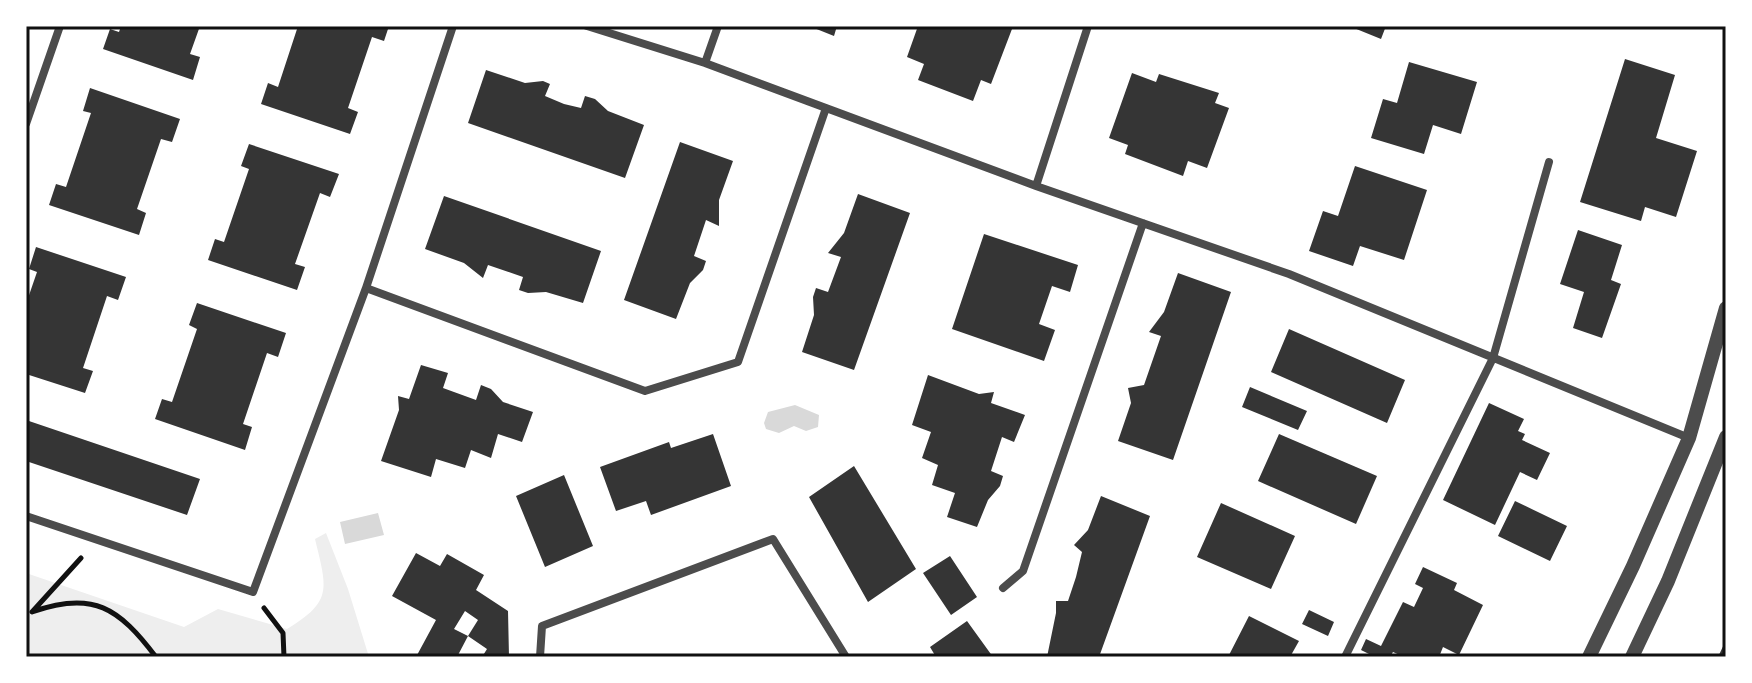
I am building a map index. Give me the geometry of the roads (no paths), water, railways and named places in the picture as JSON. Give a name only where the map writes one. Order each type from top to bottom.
[{"type":"street","points":[[26,124],[60,26]]},
{"type":"street","points":[[26,516],[253,592],[366,288],[453,26]]},
{"type":"street","points":[[587,26],[705,63],[1036,186],[1289,274],[1689,438]]},
{"type":"street","points":[[705,63],[718,26]]},
{"type":"street","points":[[1036,186],[1088,26]]},
{"type":"street","points":[[366,288],[645,391],[738,362],[826,108]]},
{"type":"street","points":[[1345,657],[1493,358],[1549,162]]},
{"type":"street","points":[[1003,588],[1023,571],[1143,223]]},
{"type":"street","points":[[1589,657],[1689,438],[1726,308]]},
{"type":"street","points":[[1632,657],[1668,581],[1726,437]]},
{"type":"street","points":[[540,657],[542,626],[773,539],[846,657]]}]
